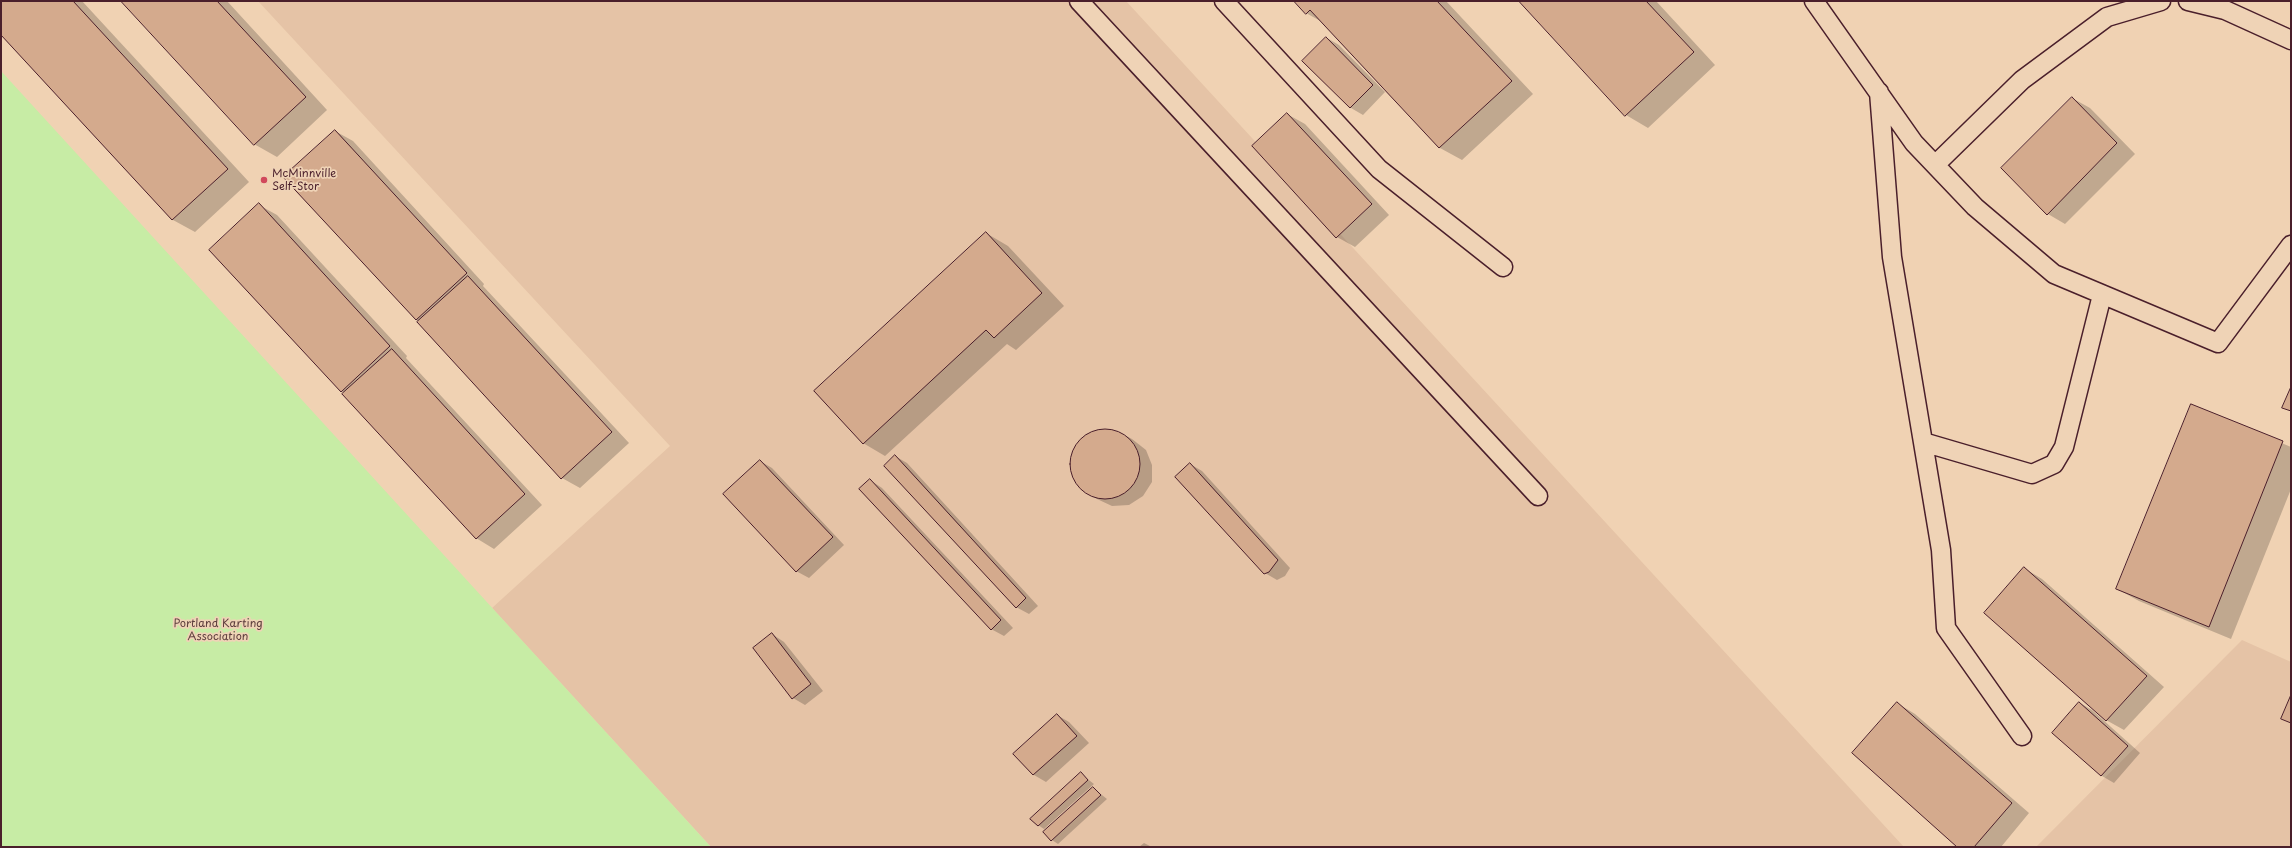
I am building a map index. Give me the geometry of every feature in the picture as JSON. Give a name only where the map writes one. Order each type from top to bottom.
[{"type":"lane","points":[[1080,1],[1538,496]]},
{"type":"lane","points":[[1224,1],[1379,169],[1503,267]]},
{"type":"lane","points":[[1814,1],[1914,143],[1970,203],[2054,274],[2218,343],[2291,245]]},
{"type":"lane","points":[[1935,165],[2022,80],[2107,17],[2161,1]]},
{"type":"lane","points":[[2188,1],[2224,10],[2291,40]]},
{"type":"lane","points":[[1879,92],[1892,257],[1941,550],[1946,628],[2022,736]]},
{"type":"lane","points":[[1923,442],[2032,474],[2054,464],[2064,447],[2102,295]]},
{"type":"shaded area","points":[[258,1],[1126,1],[1904,847],[711,847],[492,608],[670,446]]},
{"type":"shaded area","points":[[2242,640],[2291,662],[2291,847],[2036,847]]},
{"type":"green space","name":"Portland Karting Association","points":[[1,71],[711,847],[1,847]]},
{"type":"building","points":[[1,1],[73,1],[228,169],[172,220],[1,35]]},
{"type":"building","points":[[121,1],[217,1],[306,97],[254,145]]},
{"type":"building","points":[[1294,1],[1437,1],[1512,81],[1439,148],[1310,10],[1306,14]]},
{"type":"building","points":[[1519,1],[1646,1],[1694,52],[1625,116]]},
{"type":"building","points":[[1326,37],[1373,85],[1350,108],[1302,61]]},
{"type":"building","points":[[2072,97],[2117,143],[2047,215],[2001,168]]},
{"type":"building","points":[[1287,113],[1372,204],[1336,238],[1252,146]]},
{"type":"building","points":[[335,130],[467,273],[416,320],[283,177]]},
{"type":"building","points":[[259,203],[390,346],[341,392],[209,250]]},
{"type":"building","points":[[986,232],[1042,293],[994,338],[986,330],[863,444],[814,391]]},
{"type":"building","points":[[468,276],[612,432],[561,479],[417,322]]},
{"type":"building","points":[[392,349],[525,494],[476,539],[342,394]]},
{"type":"building","points":[[2291,387],[2291,411],[2282,408]]},
{"type":"building","points":[[2191,404],[2283,441],[2209,627],[2116,589]]},
{"type":"building","points":[[1098,429],[1112,429],[1125,435],[1134,444],[1138,450],[1140,464],[1138,478],[1130,489],[1119,497],[1112,499],[1098,499],[1091,497],[1080,489],[1072,478],[1070,471],[1070,457],[1072,450],[1080,439],[1091,431]]},
{"type":"building","points":[[895,455],[1026,598],[1016,608],[884,466]]},
{"type":"building","points":[[760,460],[833,537],[796,572],[723,494]]},
{"type":"building","points":[[1190,463],[1278,560],[1269,572],[1264,574],[1175,477]]},
{"type":"building","points":[[870,479],[1001,620],[991,630],[859,489]]},
{"type":"building","points":[[2024,567],[2147,676],[2106,721],[1984,613]]},
{"type":"building","points":[[772,633],[811,684],[792,699],[753,648]]},
{"type":"building","points":[[2291,695],[2291,723],[2281,719]]},
{"type":"building","points":[[1897,702],[2012,803],[1974,847],[1957,847],[1852,753]]},
{"type":"building","points":[[2079,702],[2128,746],[2101,776],[2052,733]]},
{"type":"building","points":[[1057,714],[1077,736],[1033,775],[1013,754]]},
{"type":"building","points":[[1081,772],[1088,780],[1038,826],[1030,819]]},
{"type":"building","points":[[1093,787],[1101,795],[1051,841],[1043,832]]},
{"type":"place","name":"McMinnville Self-Stor","points":[[264,180]]}]
